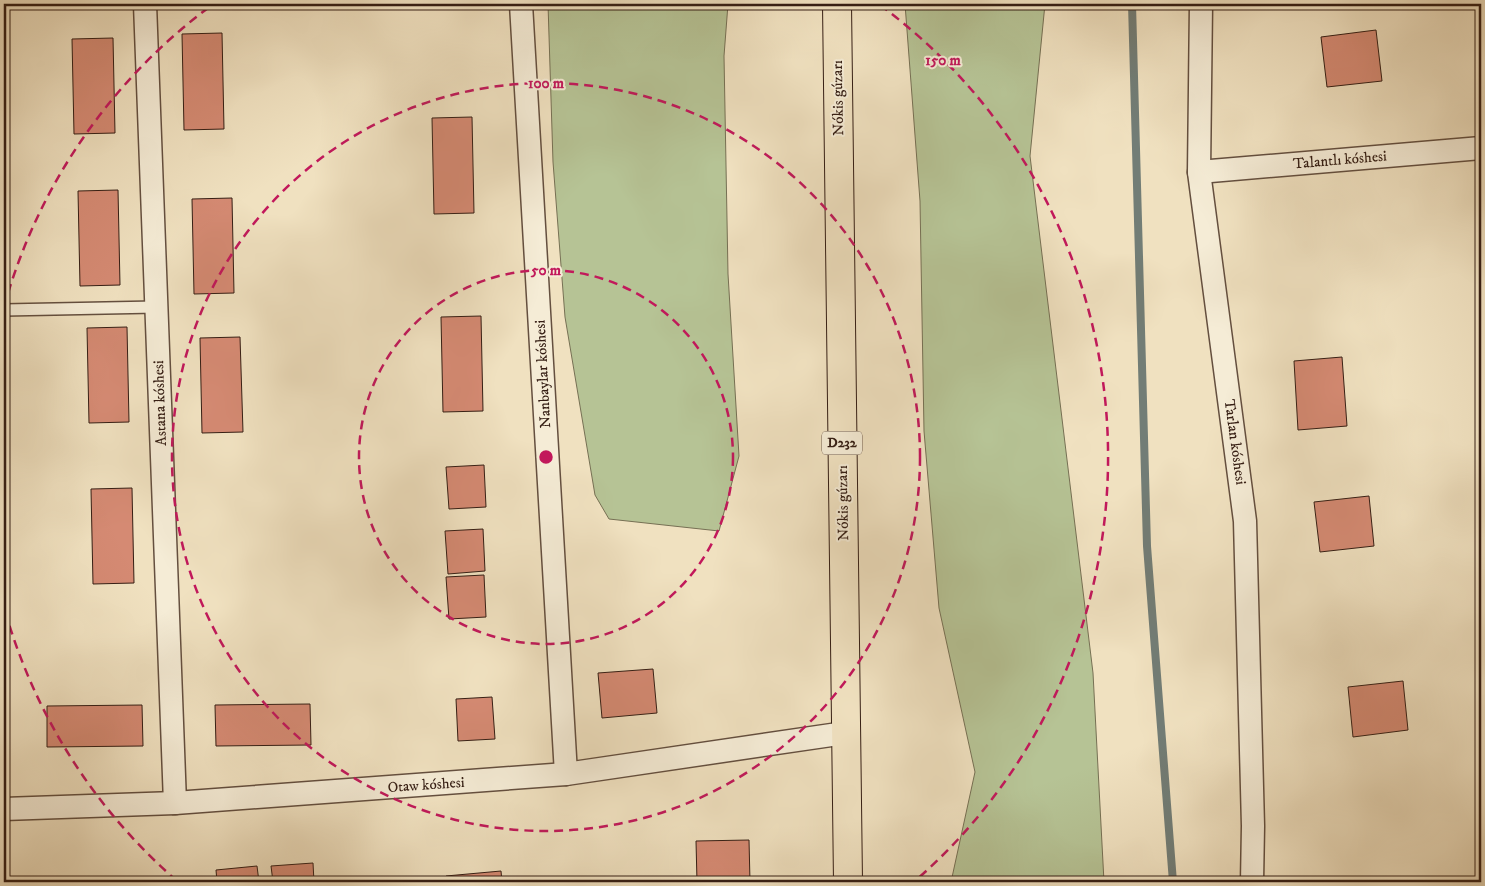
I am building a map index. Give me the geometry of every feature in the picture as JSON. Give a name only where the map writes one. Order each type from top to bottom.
[{"type":"main road","name":"Nókis gúzarı","points":[[837,4],[848,882]]},
{"type":"street","name":"Astana kóshesi","points":[[145,4],[175,803]]},
{"type":"street","name":"Nanbaylar kóshesi","points":[[521,4],[566,774]]},
{"type":"street","name":"Tarlan kóshesi","points":[[1201,4],[1199,172],[1245,521],[1253,826],[1252,882]]},
{"type":"street","name":"Talantlı kóshesi","points":[[1199,172],[1481,148]]},
{"type":"street","name":"Otaw kóshesi","points":[[4,809],[175,803],[566,774],[845,733]]},
{"type":"lane","points":[[4,310],[156,307]]},
{"type":"green space","points":[[548,4],[728,4],[724,56],[728,274],[739,456],[719,531],[609,519],[595,495],[565,317],[553,162]]},
{"type":"green space","points":[[905,4],[1045,4],[1030,156],[1093,673],[1104,882],[951,882],[975,772],[939,608],[924,431],[920,201]]},
{"type":"building","points":[[1376,30],[1382,81],[1327,87],[1321,37]]},
{"type":"building","points":[[222,33],[224,129],[184,130],[182,34]]},
{"type":"building","points":[[113,38],[115,133],[74,134],[72,39]]},
{"type":"building","points":[[472,117],[474,213],[434,214],[432,118]]},
{"type":"building","points":[[118,190],[120,285],[80,286],[78,191]]},
{"type":"building","points":[[232,198],[234,293],[194,294],[192,199]]},
{"type":"building","points":[[481,316],[483,411],[443,412],[441,317]]},
{"type":"building","points":[[127,327],[129,422],[89,423],[87,328]]},
{"type":"building","points":[[240,337],[243,432],[202,433],[200,338]]},
{"type":"building","points":[[1342,357],[1347,426],[1298,430],[1294,361]]},
{"type":"building","points":[[484,465],[486,507],[449,509],[446,467]]},
{"type":"building","points":[[132,488],[134,583],[93,584],[91,489]]},
{"type":"building","points":[[1369,496],[1374,546],[1320,552],[1314,502]]},
{"type":"building","points":[[483,529],[485,571],[448,574],[445,531]]},
{"type":"building","points":[[484,575],[486,617],[449,619],[446,577]]},
{"type":"building","points":[[653,669],[657,713],[602,718],[598,673]]},
{"type":"building","points":[[1403,681],[1408,730],[1353,737],[1348,687]]},
{"type":"building","points":[[492,697],[495,739],[458,741],[456,699]]},
{"type":"building","points":[[310,704],[311,745],[216,746],[215,705]]},
{"type":"building","points":[[142,705],[143,746],[47,747],[47,706]]},
{"type":"building","points":[[749,840],[750,882],[697,882],[696,841]]},
{"type":"building","points":[[313,863],[314,882],[273,882],[271,866]]},
{"type":"building","points":[[257,866],[259,882],[217,882],[216,870]]},
{"type":"building","points":[[501,871],[502,882],[447,882],[446,876]]},
{"type":"building","points":[[1391,878],[1392,882],[1351,882]]},
{"type":"waterway","points":[[1132,4],[1147,546],[1173,882]]}]
